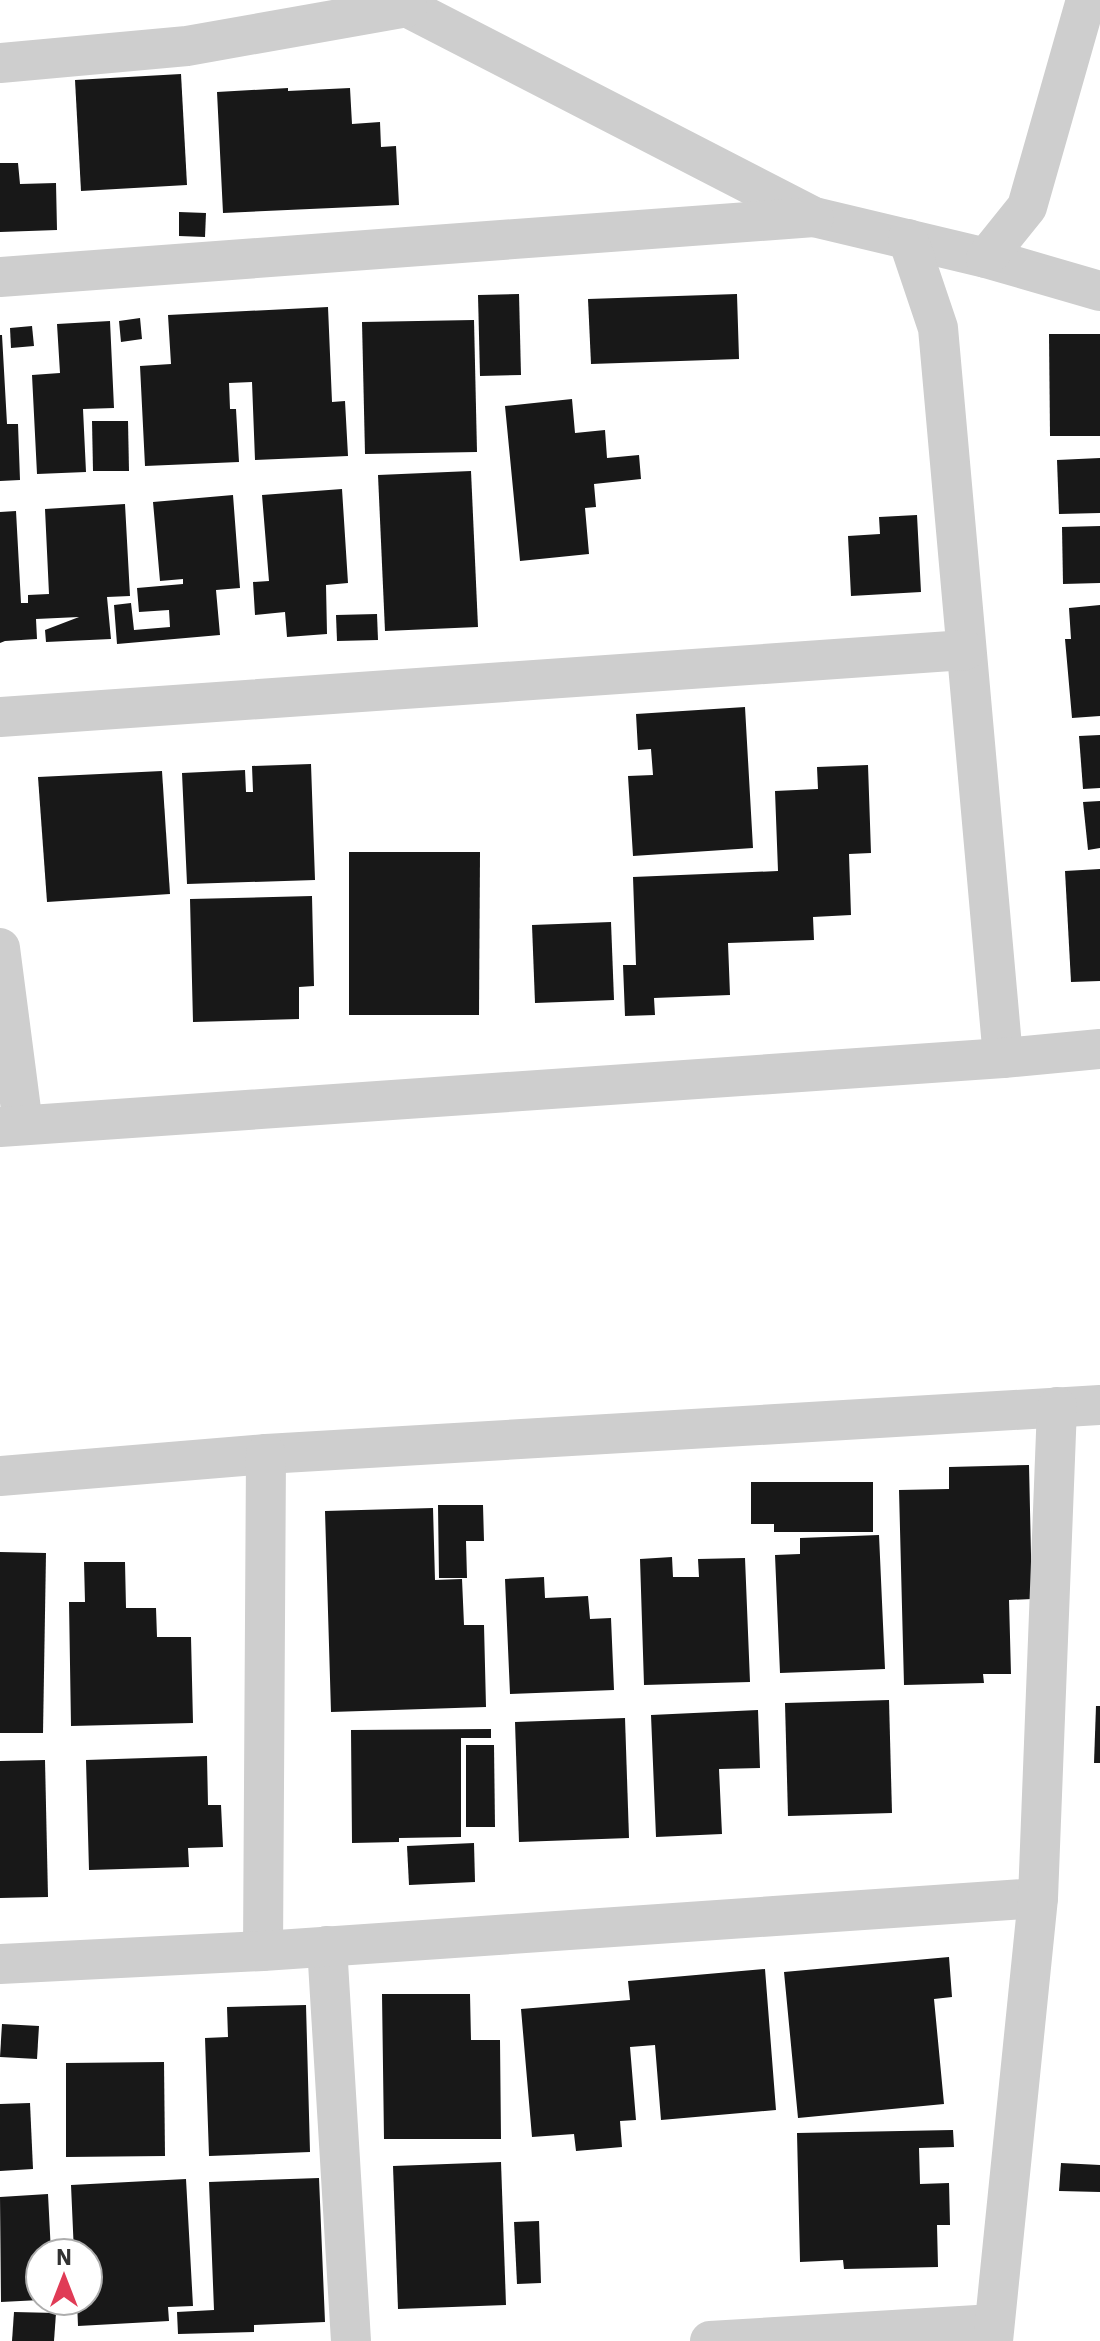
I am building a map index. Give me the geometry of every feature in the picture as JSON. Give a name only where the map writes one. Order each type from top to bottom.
[{"type":"street","points":[[986,258],[1027,207],[1086,0]]},
{"type":"street","points":[[0,63],[187,46],[400,4],[814,217],[986,258],[1100,291]]},
{"type":"street","points":[[0,277],[814,217]]},
{"type":"street","points":[[908,239],[938,328],[1003,1058]]},
{"type":"street","points":[[0,717],[965,650]]},
{"type":"street","points":[[0,948],[11,1126],[1100,1049]]},
{"type":"street","points":[[0,1476],[266,1454],[1100,1405]]},
{"type":"street","points":[[710,2341],[993,2333],[1038,1898],[1057,1407]]},
{"type":"street","points":[[263,1951],[266,1454]]},
{"type":"street","points":[[0,1964],[263,1951],[1038,1898]]},
{"type":"street","points":[[327,1946],[351,2341]]},
{"type":"building","points":[[181,74],[187,185],[81,191],[75,80]]},
{"type":"building","points":[[288,88],[288,91],[350,88],[352,124],[380,122],[381,147],[396,146],[399,205],[223,213],[217,92]]},
{"type":"building","points":[[0,163],[18,163],[20,184],[56,183],[57,230],[0,232]]},
{"type":"building","points":[[179,212],[206,213],[205,237],[179,236]]},
{"type":"building","points":[[519,294],[521,375],[480,376],[478,295]]},
{"type":"building","points":[[737,294],[739,359],[591,364],[588,299]]},
{"type":"building","points":[[328,307],[332,402],[345,401],[348,456],[255,460],[252,382],[229,383],[230,409],[236,409],[239,462],[145,466],[140,366],[171,364],[168,315]]},
{"type":"building","points":[[140,318],[142,339],[121,342],[119,321]]},
{"type":"building","points":[[474,320],[477,452],[365,454],[362,322]]},
{"type":"building","points":[[110,321],[114,408],[83,409],[86,472],[37,474],[32,375],[60,373],[57,324]]},
{"type":"building","points":[[32,326],[34,346],[11,348],[10,328]]},
{"type":"building","points":[[1049,334],[1100,334],[1100,436],[1050,436]]},
{"type":"building","points":[[0,335],[7,424],[18,424],[20,480],[0,481]]},
{"type":"building","points":[[572,399],[575,433],[605,430],[607,458],[639,455],[641,479],[594,484],[596,507],[585,508],[589,554],[520,561],[505,406]]},
{"type":"building","points":[[92,421],[128,421],[129,471],[93,471]]},
{"type":"building","points":[[1100,458],[1100,513],[1059,514],[1057,460]]},
{"type":"building","points":[[471,471],[478,627],[385,631],[378,475]]},
{"type":"building","points":[[342,489],[348,583],[326,585],[327,634],[287,637],[285,612],[255,615],[253,582],[269,581],[262,495]]},
{"type":"building","points":[[233,495],[240,588],[216,590],[220,635],[117,644],[114,605],[131,603],[134,630],[170,627],[169,610],[139,612],[137,588],[183,584],[183,579],[160,581],[153,502]]},
{"type":"building","points":[[125,504],[130,596],[107,597],[111,639],[46,642],[45,630],[79,617],[36,619],[37,639],[0,643],[0,512],[16,511],[21,603],[28,603],[28,595],[49,594],[45,509]]},
{"type":"building","points":[[917,515],[921,592],[851,596],[848,536],[880,534],[879,517]]},
{"type":"building","points":[[1100,526],[1100,583],[1063,584],[1062,527]]},
{"type":"building","points":[[1100,605],[1100,716],[1072,718],[1065,639],[1071,639],[1069,608]]},
{"type":"building","points":[[377,614],[378,640],[337,641],[336,615]]},
{"type":"building","points":[[745,707],[753,848],[633,856],[628,776],[653,775],[651,749],[638,750],[636,714]]},
{"type":"building","points":[[1100,735],[1100,788],[1083,789],[1079,736]]},
{"type":"building","points":[[311,764],[315,880],[187,884],[182,773],[245,770],[246,792],[253,792],[252,766]]},
{"type":"building","points":[[868,765],[871,853],[849,854],[851,915],[813,917],[814,940],[728,943],[730,995],[654,998],[655,1015],[625,1016],[623,965],[636,965],[633,877],[778,871],[775,791],[818,789],[817,767]]},
{"type":"building","points":[[162,771],[170,894],[47,902],[38,777]]},
{"type":"building","points":[[1100,801],[1100,848],[1088,850],[1083,802]]},
{"type":"building","points":[[349,852],[480,852],[479,1015],[349,1015]]},
{"type":"building","points":[[1100,869],[1100,981],[1071,982],[1065,871]]},
{"type":"building","points":[[312,896],[314,986],[299,987],[299,1019],[193,1022],[190,899]]},
{"type":"building","points":[[611,922],[614,1000],[535,1003],[532,925]]},
{"type":"building","points":[[1029,1465],[1032,1599],[1009,1600],[1011,1674],[983,1674],[984,1683],[904,1685],[899,1490],[949,1489],[949,1467]]},
{"type":"building","points":[[751,1482],[873,1482],[873,1532],[774,1532],[774,1524],[751,1524]]},
{"type":"building","points":[[438,1505],[483,1505],[484,1541],[466,1541],[467,1578],[439,1578]]},
{"type":"building","points":[[433,1508],[435,1580],[462,1579],[464,1625],[484,1625],[486,1707],[331,1712],[325,1511]]},
{"type":"building","points":[[879,1535],[885,1669],[780,1673],[775,1555],[800,1554],[800,1538]]},
{"type":"building","points":[[0,1552],[46,1553],[43,1733],[0,1733]]},
{"type":"building","points":[[672,1557],[673,1577],[699,1577],[698,1559],[745,1558],[750,1682],[644,1685],[640,1559]]},
{"type":"building","points":[[84,1562],[125,1562],[126,1608],[156,1608],[157,1637],[191,1637],[193,1723],[71,1726],[69,1602],[85,1602]]},
{"type":"building","points":[[544,1577],[545,1598],[588,1596],[590,1619],[611,1618],[614,1690],[510,1694],[505,1579]]},
{"type":"building","points":[[889,1700],[892,1813],[788,1816],[785,1703]]},
{"type":"building","points":[[1096,1706],[1100,1706],[1100,1763],[1094,1763]]},
{"type":"building","points":[[758,1710],[760,1768],[719,1769],[722,1834],[656,1837],[651,1715]]},
{"type":"building","points":[[625,1718],[629,1838],[519,1842],[515,1722]]},
{"type":"building","points":[[491,1729],[491,1738],[461,1738],[461,1837],[399,1838],[399,1842],[352,1843],[351,1730]]},
{"type":"building","points":[[466,1745],[494,1745],[495,1827],[466,1827]]},
{"type":"building","points":[[207,1756],[208,1805],[221,1805],[223,1847],[188,1848],[189,1867],[89,1870],[86,1760]]},
{"type":"building","points":[[45,1760],[48,1897],[0,1898],[0,1761]]},
{"type":"building","points":[[474,1843],[475,1882],[409,1885],[407,1846]]},
{"type":"building","points":[[949,1957],[952,1997],[934,1999],[944,2104],[798,2118],[784,1972]]},
{"type":"building","points":[[765,1969],[776,2110],[661,2120],[655,2045],[630,2047],[636,2120],[620,2121],[622,2147],[576,2151],[574,2134],[532,2137],[521,2009],[630,2000],[628,1981]]},
{"type":"building","points":[[382,1994],[470,1994],[471,2040],[500,2040],[501,2139],[384,2139]]},
{"type":"building","points":[[306,2005],[310,2152],[209,2156],[205,2038],[228,2037],[227,2007]]},
{"type":"building","points":[[2,2024],[39,2026],[37,2059],[0,2057]]},
{"type":"building","points":[[164,2062],[165,2156],[66,2157],[66,2063]]},
{"type":"building","points":[[30,2103],[33,2169],[0,2171],[0,2104]]},
{"type":"building","points":[[953,2130],[954,2147],[919,2148],[920,2184],[949,2183],[950,2225],[937,2225],[938,2267],[844,2269],[843,2260],[800,2262],[797,2133]]},
{"type":"building","points":[[501,2162],[506,2305],[398,2309],[393,2166]]},
{"type":"building","points":[[1061,2163],[1100,2165],[1100,2192],[1059,2191]]},
{"type":"building","points":[[319,2178],[325,2322],[254,2325],[254,2332],[178,2334],[177,2312],[214,2310],[209,2182]]},
{"type":"building","points":[[186,2179],[193,2306],[168,2307],[169,2321],[78,2326],[78,2317],[104,2317],[104,2237],[73,2237],[71,2185]]},
{"type":"building","points":[[48,2194],[50,2237],[24,2237],[24,2301],[1,2302],[0,2197]]},
{"type":"building","points":[[539,2221],[541,2283],[517,2284],[514,2222]]},
{"type":"building","points":[[14,2312],[24,2312],[24,2317],[56,2317],[54,2341],[12,2341]]}]
